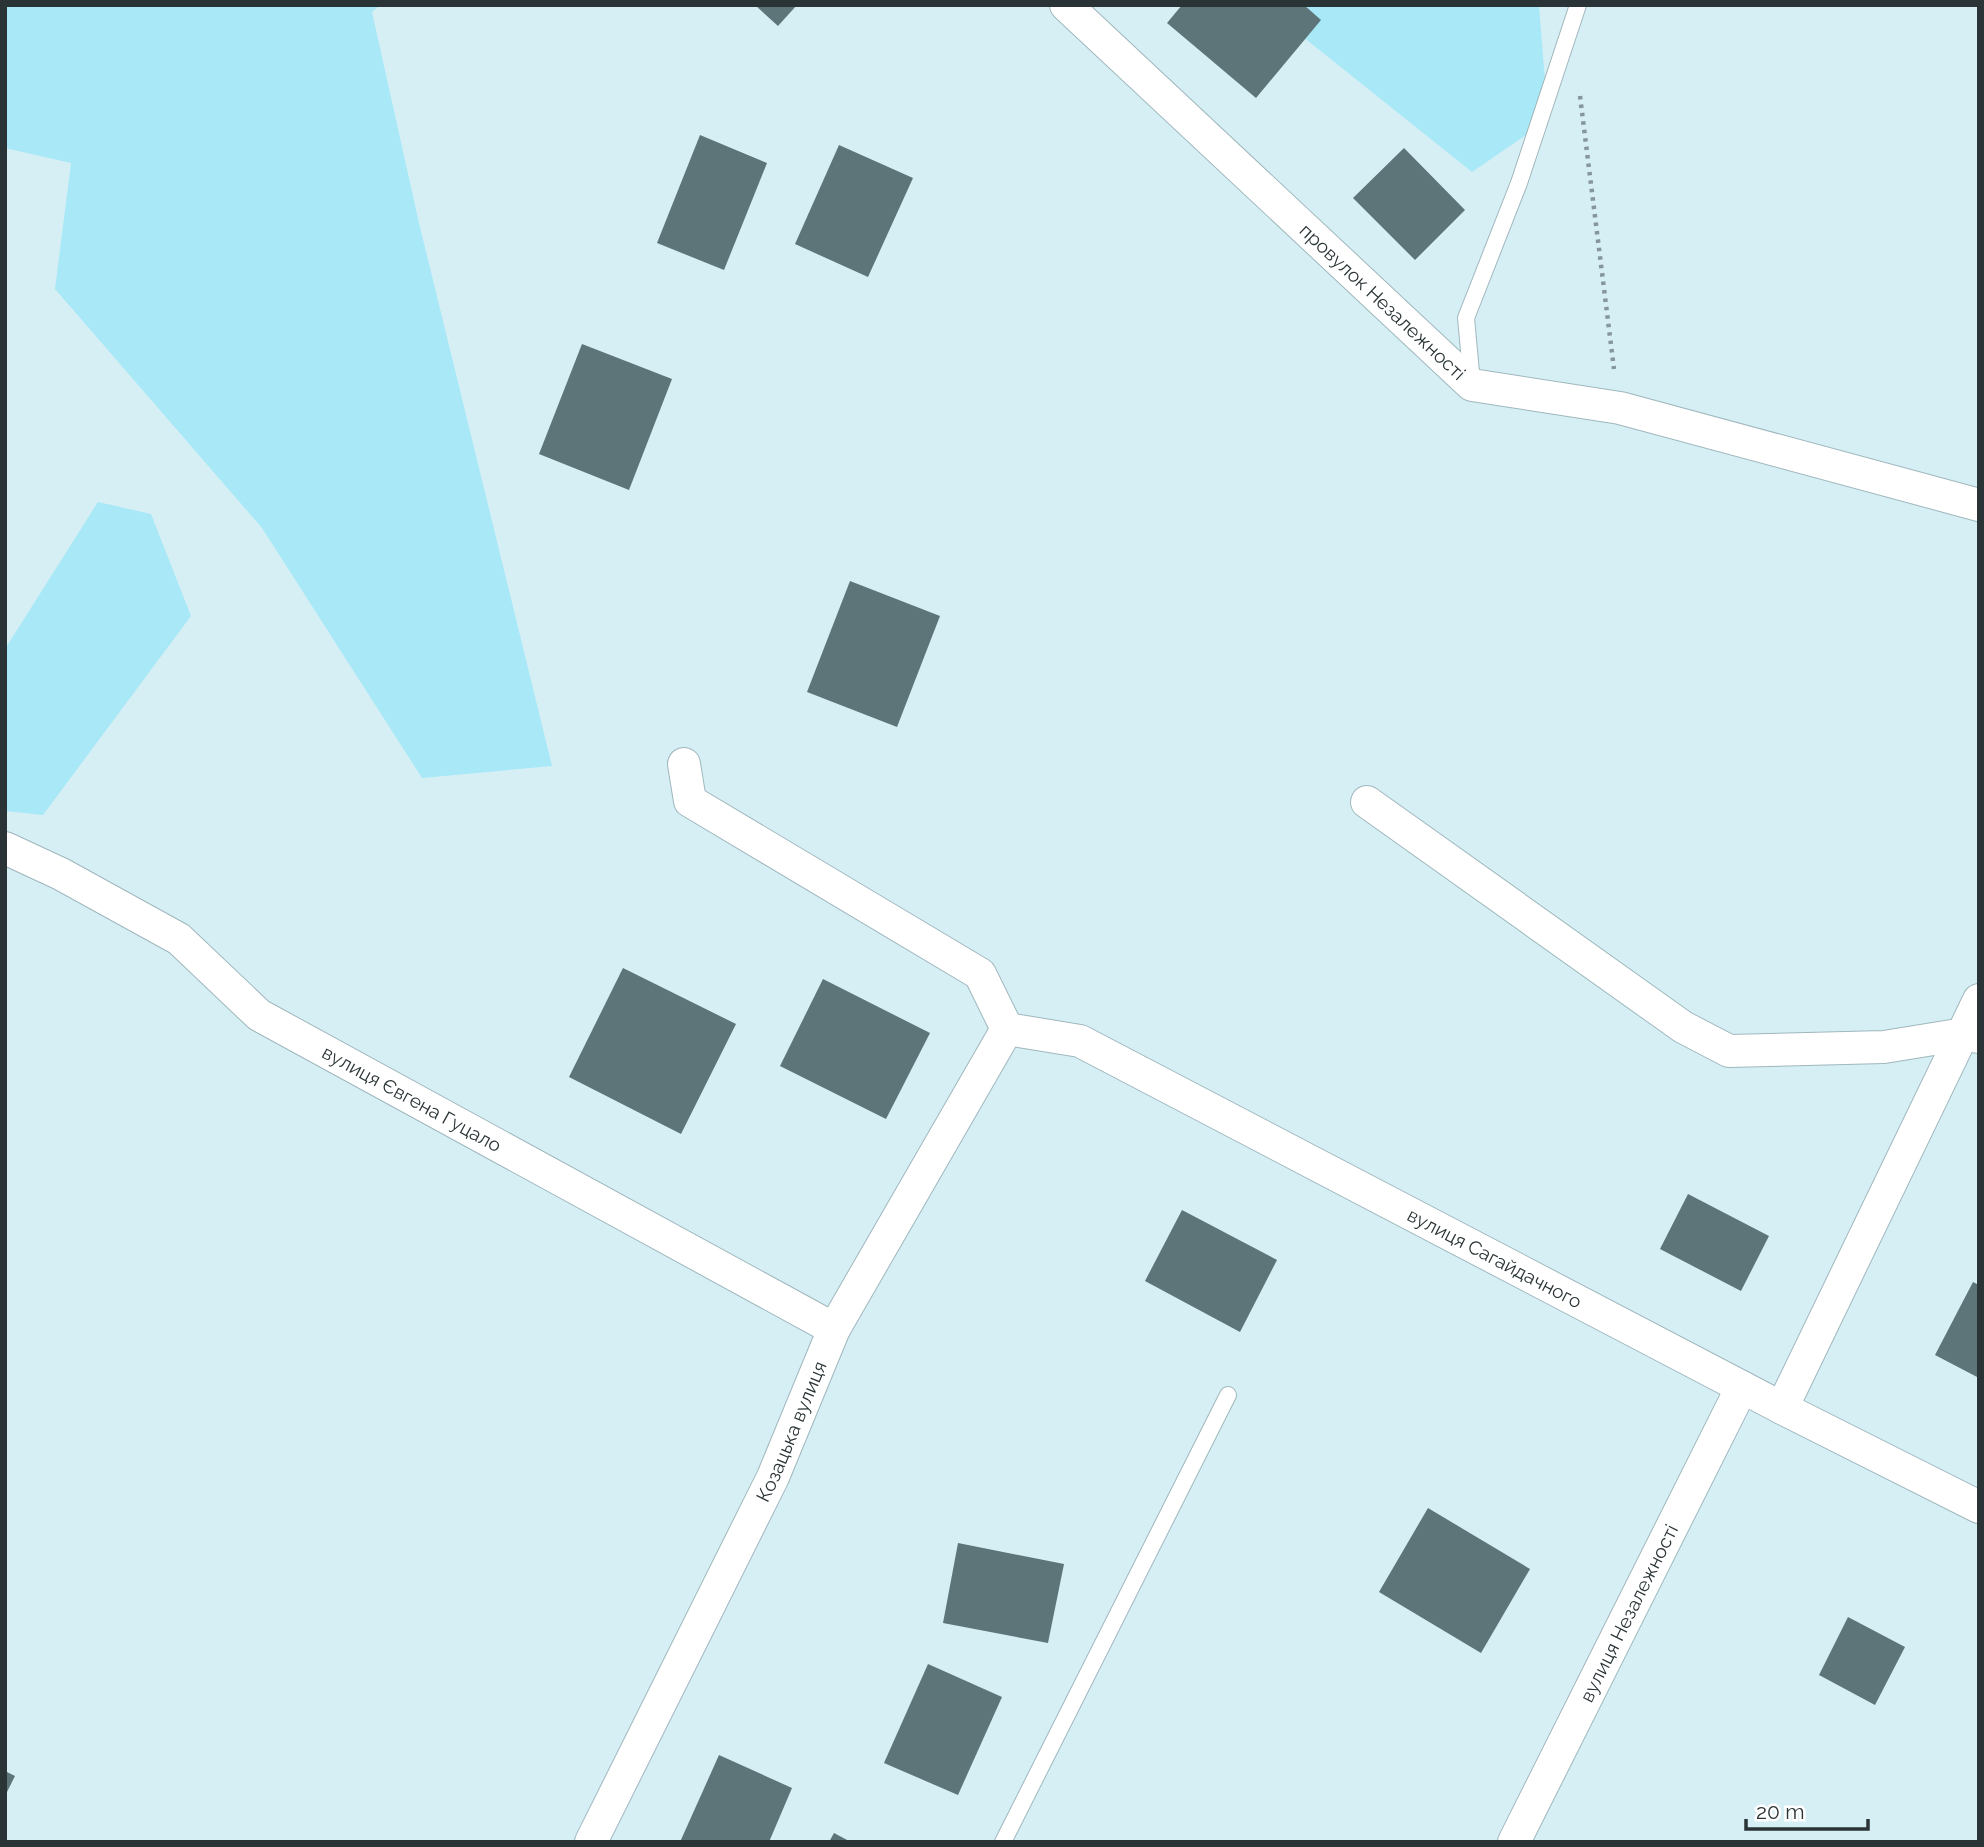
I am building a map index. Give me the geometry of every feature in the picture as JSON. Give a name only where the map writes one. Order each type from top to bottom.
[{"type":"street","name":"провулок Незалежності","points":[[1066,5],[1472,385],[1620,408],[1979,505]]},
{"type":"street","points":[[684,764],[690,801],[980,974],[1007,1029]]},
{"type":"street","points":[[1367,802],[1683,1027],[1729,1051],[1884,1046],[1971,1036]]},
{"type":"street","name":"вулиця Євгена Гуцало","points":[[5,848],[61,874],[179,939],[258,1015],[834,1329]]},
{"type":"street","points":[[1782,1408],[1971,1036],[1979,1000]]},
{"type":"street","name":"Козацька вулиця","points":[[591,1842],[773,1477],[834,1329],[1007,1029]]},
{"type":"street","name":"вулиця Сагайдачного","points":[[1007,1029],[1080,1041],[1782,1408],[1979,1507]]},
{"type":"street","name":"вулиця Незалежності","points":[[1514,1842],[1742,1387]]},
{"type":"lane","points":[[1472,385],[1466,318],[1519,183],[1578,5]]},
{"type":"lane","points":[[1003,1842],[1228,1395]]},
{"type":"path","points":[[1580,86],[1620,408]]},
{"type":"shaded area","points":[[5,5],[380,5],[372,12],[419,223],[552,766],[422,778],[262,528],[55,289],[71,163],[5,148]]},
{"type":"shaded area","points":[[1263,5],[1539,5],[1548,120],[1472,172]]},
{"type":"shaded area","points":[[98,502],[151,514],[191,616],[43,815],[5,811],[5,649]]},
{"type":"building","points":[[755,5],[797,5],[778,26]]},
{"type":"building","points":[[1182,5],[1304,5],[1321,20],[1256,98],[1167,23]]},
{"type":"building","points":[[700,135],[767,163],[724,270],[657,243]]},
{"type":"building","points":[[839,145],[913,178],[868,277],[795,244]]},
{"type":"building","points":[[1404,148],[1465,210],[1415,260],[1353,198]]},
{"type":"building","points":[[582,344],[672,379],[629,490],[539,454]]},
{"type":"building","points":[[850,581],[940,616],[897,727],[807,692]]},
{"type":"building","points":[[623,968],[736,1024],[681,1134],[569,1077]]},
{"type":"building","points":[[823,979],[930,1033],[886,1119],[780,1066]]},
{"type":"building","points":[[1688,1194],[1769,1236],[1741,1291],[1660,1249]]},
{"type":"building","points":[[1182,1210],[1277,1260],[1240,1332],[1145,1281]]},
{"type":"building","points":[[1973,1282],[1979,1285],[1979,1378],[1935,1355]]},
{"type":"building","points":[[1428,1508],[1530,1569],[1481,1653],[1379,1592]]},
{"type":"building","points":[[958,1543],[1064,1564],[1048,1643],[943,1623]]},
{"type":"building","points":[[1848,1617],[1905,1647],[1875,1705],[1819,1675]]},
{"type":"building","points":[[928,1664],[1002,1697],[958,1795],[884,1763]]},
{"type":"building","points":[[719,1755],[792,1788],[769,1842],[680,1842]]},
{"type":"building","points":[[5,1771],[15,1776],[5,1796]]},
{"type":"building","points":[[834,1833],[851,1842],[829,1842]]}]
